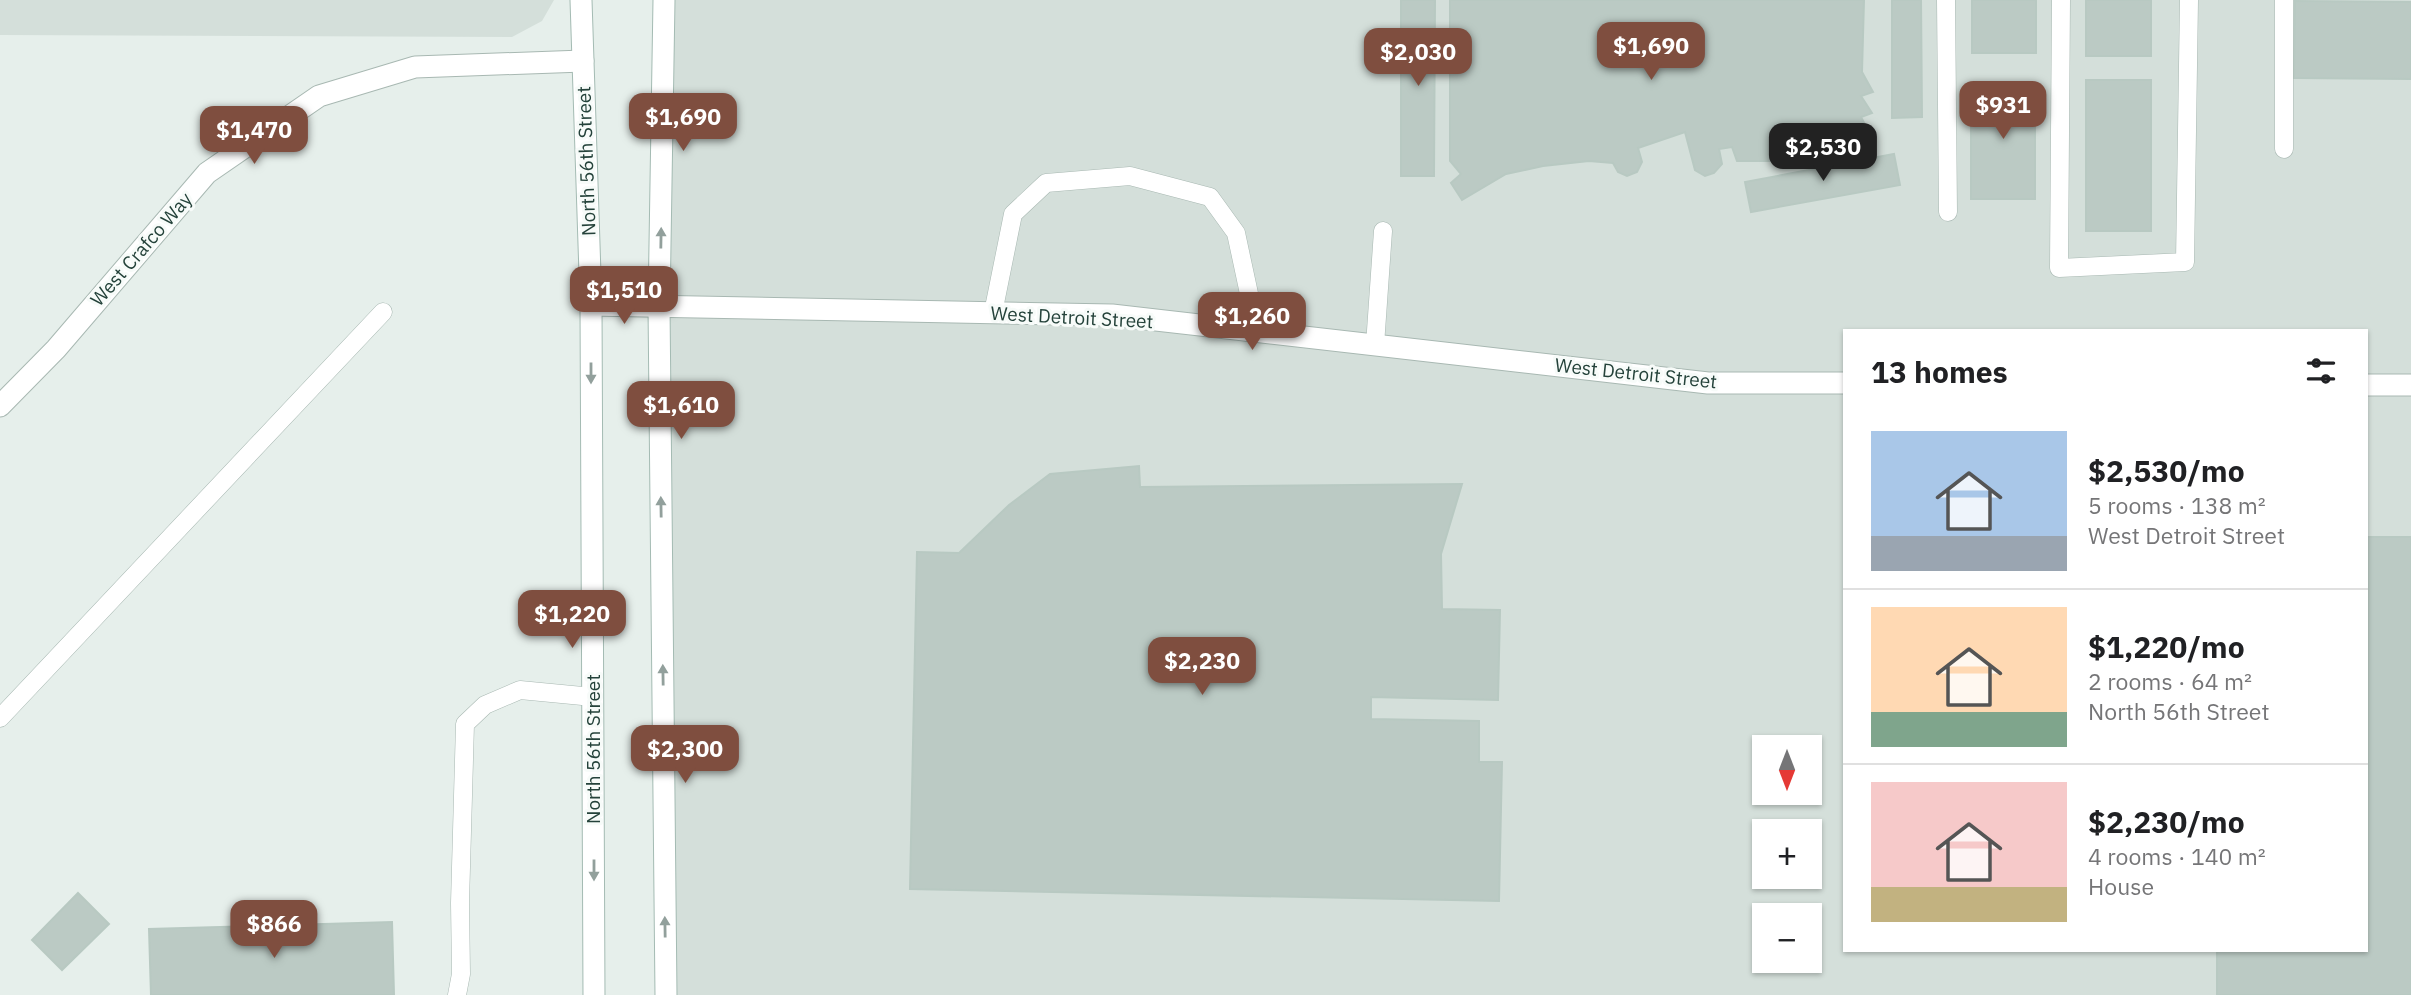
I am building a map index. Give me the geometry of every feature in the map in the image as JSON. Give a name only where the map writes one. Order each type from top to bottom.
[{"type":"street","name":"North 56th Street","points":[[581,0],[591,305],[594,995]]},
{"type":"street","points":[[664,0],[659,306],[666,995]]},
{"type":"street","name":"West Crafco Way","points":[[0,406],[55,349],[206,173],[319,96],[415,66],[583,61]]},
{"type":"street","name":"West Detroit Street","points":[[591,305],[1112,315],[1709,383],[1843,383]]},
{"type":"street","points":[[2368,385],[2411,385]]},
{"type":"lane","points":[[1946,0],[1948,212]]},
{"type":"lane","points":[[2061,0],[2059,268],[2185,262],[2189,0]]},
{"type":"lane","points":[[2284,0],[2284,149]]},
{"type":"lane","points":[[993,313],[1013,214],[1046,183],[1130,176],[1210,197],[1236,233],[1257,331]]},
{"type":"lane","points":[[1375,345],[1382,231]]},
{"type":"lane","points":[[0,718],[383,312]]},
{"type":"lane","points":[[457,995],[461,974],[460,903],[465,724],[485,705],[520,690],[593,697]]},
{"type":"shaded area","points":[[0,0],[554,0],[542,21],[512,37],[0,35]]},
{"type":"shaded area","points":[[664,0],[2411,0],[2411,995],[663,995]]},
{"type":"building","points":[[1401,0],[1435,0],[1434,176],[1401,176]]},
{"type":"building","points":[[1450,0],[1864,0],[1862,72],[1873,92],[1861,96],[1872,113],[1861,117],[1871,136],[1817,157],[1784,161],[1737,161],[1732,147],[1719,149],[1722,164],[1714,173],[1705,176],[1695,170],[1685,132],[1638,148],[1642,162],[1637,172],[1627,176],[1618,172],[1613,163],[1589,161],[1543,166],[1506,174],[1462,200],[1451,183],[1461,174],[1450,161]]},
{"type":"building","points":[[1892,0],[1921,0],[1922,117],[1892,118]]},
{"type":"building","points":[[1972,0],[2036,0],[2036,53],[1972,53]]},
{"type":"building","points":[[2086,0],[2151,0],[2151,56],[2086,56]]},
{"type":"building","points":[[2295,1],[2411,2],[2411,79],[2294,78]]},
{"type":"building","points":[[2086,80],[2151,80],[2151,231],[2086,231]]},
{"type":"building","points":[[1971,83],[2035,83],[2035,199],[1971,199]]},
{"type":"building","points":[[1894,154],[1900,185],[1751,212],[1745,182]]},
{"type":"building","points":[[1139,466],[1140,487],[1462,484],[1441,554],[1442,609],[1500,610],[1498,700],[1371,697],[1371,719],[1479,721],[1479,762],[1502,762],[1499,901],[910,889],[917,552],[959,553],[1009,505],[1050,474]]},
{"type":"building","points":[[2368,537],[2411,537],[2411,995],[2217,995],[2217,952],[2368,952]]},
{"type":"building","points":[[78,893],[109,924],[62,970],[32,940]]},
{"type":"building","points":[[392,922],[394,995],[151,995],[149,929]]}]
